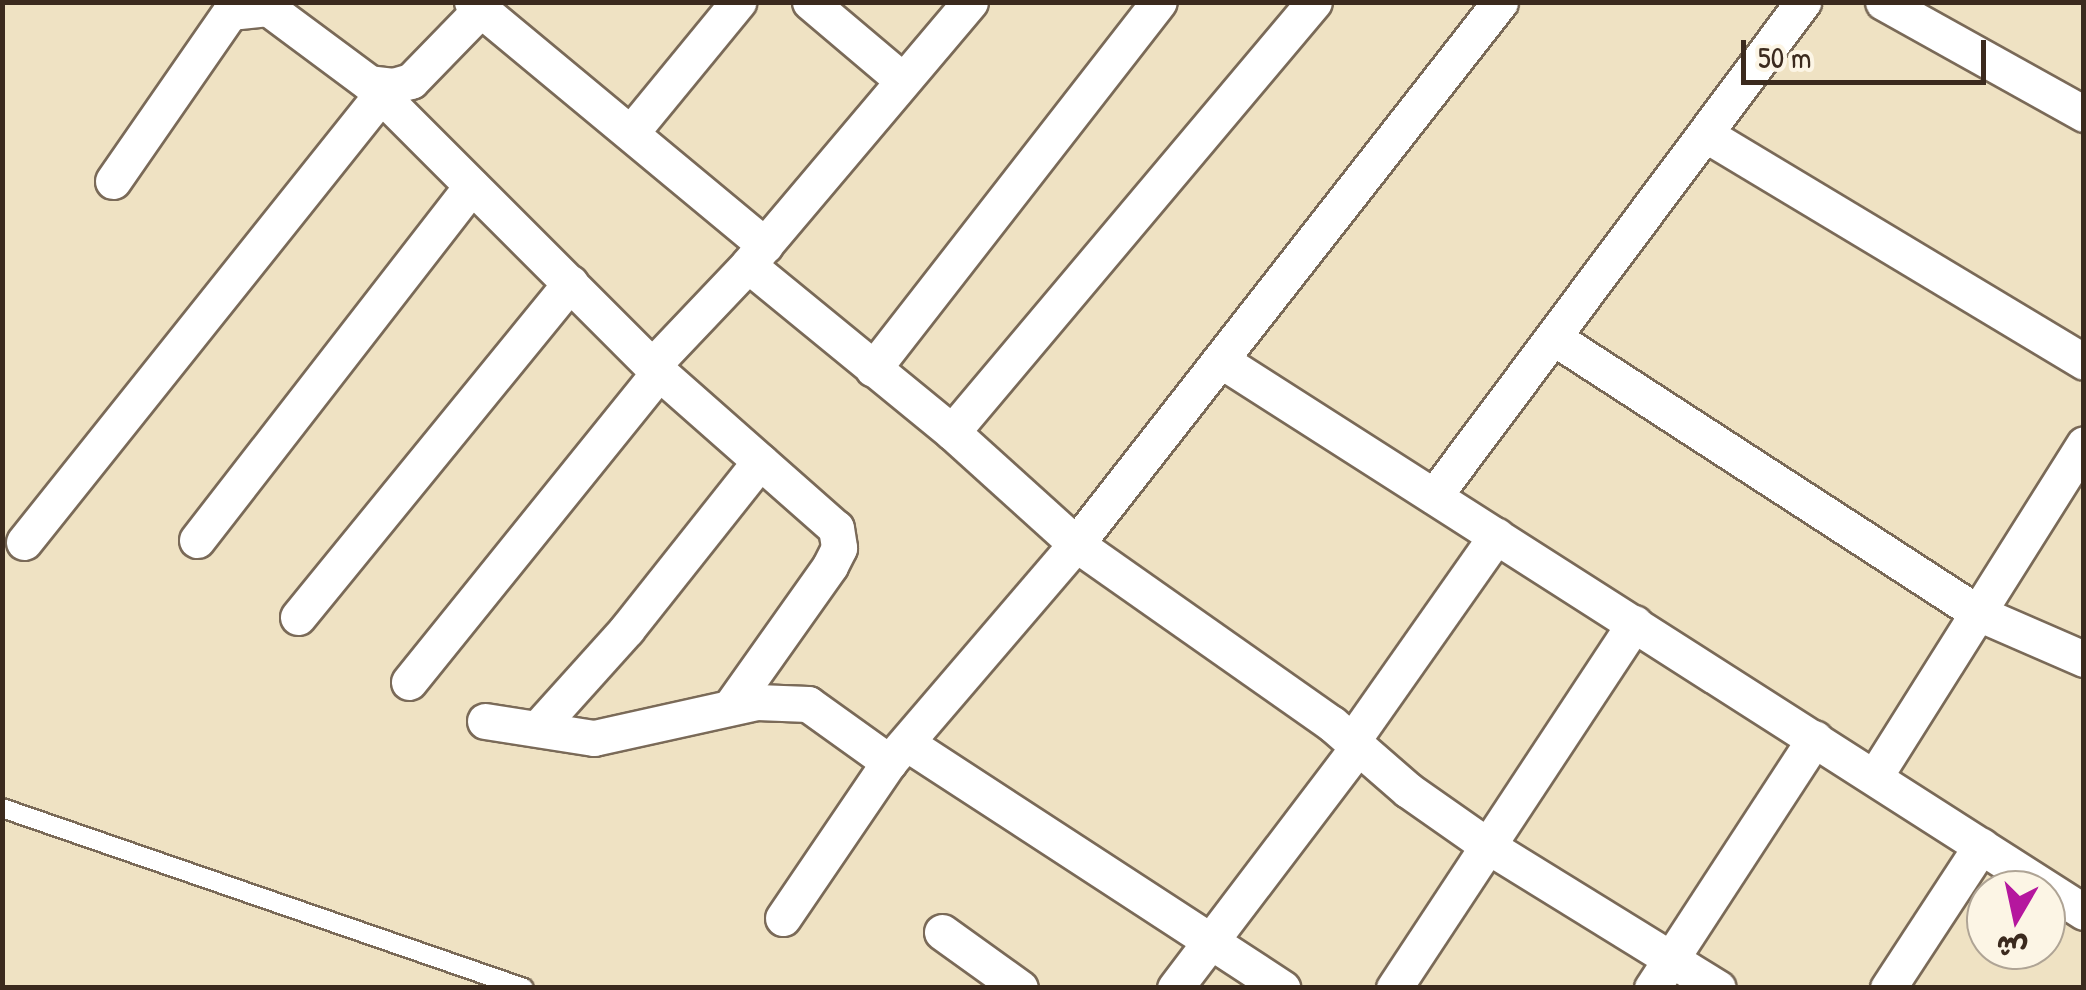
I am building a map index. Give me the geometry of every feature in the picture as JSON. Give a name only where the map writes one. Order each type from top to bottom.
[{"type":"street","points":[[634,130],[738,2]]},
{"type":"street","points":[[810,2],[902,79]]},
{"type":"street","points":[[410,682],[655,369],[970,2]]},
{"type":"street","points":[[873,369],[1159,2]]},
{"type":"street","points":[[952,432],[1314,2]]},
{"type":"street","points":[[783,918],[899,753],[1076,544],[1500,2]]},
{"type":"street","points":[[1434,496],[1803,2]]},
{"type":"street","points":[[1883,2],[2084,114]]},
{"type":"street","points":[[24,542],[375,89],[410,81],[476,6],[634,130],[873,369],[952,432],[1076,544],[1132,578],[1488,846],[1718,988]]},
{"type":"street","points":[[113,181],[230,12],[268,8],[375,89],[655,369],[836,528],[839,548],[730,707]]},
{"type":"street","points":[[1705,134],[2084,362]]},
{"type":"street","points":[[197,540],[472,186]]},
{"type":"street","points":[[298,617],[570,284]]},
{"type":"street","points":[[1553,337],[1978,612],[2084,658]]},
{"type":"street","points":[[1222,361],[2084,912]]},
{"type":"street","points":[[1875,776],[2084,444]]},
{"type":"street","points":[[538,728],[627,629],[760,461]]},
{"type":"street","points":[[1175,988],[1355,744],[1496,536]]},
{"type":"street","points":[[1394,988],[1635,624]]},
{"type":"street","points":[[486,721],[594,738],[730,707],[808,704],[899,753],[1282,988]]},
{"type":"street","points":[[1652,988],[1815,738]]},
{"type":"street","points":[[1888,988],[1981,846]]},
{"type":"street","points":[[942,932],[1020,988]]},
{"type":"lane","points":[[2,808],[524,988]]}]
